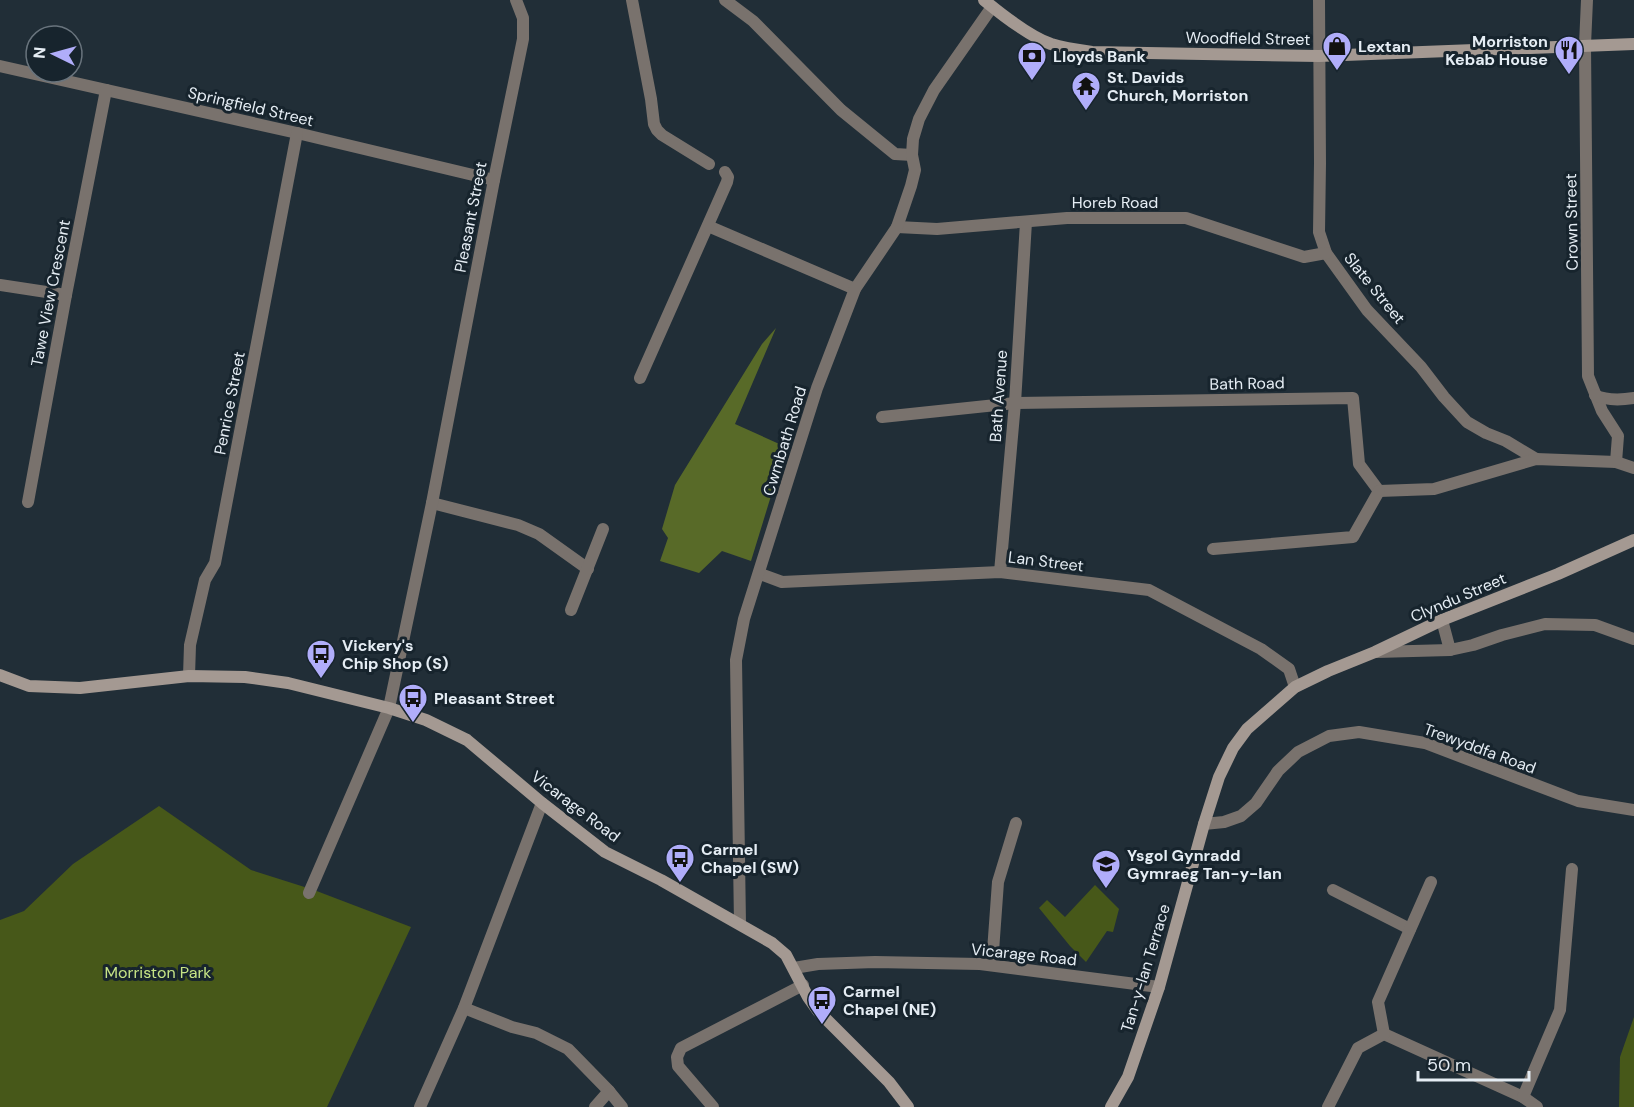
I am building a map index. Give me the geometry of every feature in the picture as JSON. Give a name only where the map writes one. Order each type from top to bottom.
[{"type":"street","name":"Pleasant Street","points":[[432,502],[523,39],[523,18],[516,0]]},
{"type":"street","points":[[632,0],[654,124],[662,135],[709,164]]},
{"type":"street","points":[[725,0],[753,21],[841,110],[859,125],[895,154],[912,155]]},
{"type":"street","name":"Slate Street","points":[[1319,0],[1318,232],[1326,253],[1367,310],[1421,367],[1467,422],[1536,459]]},
{"type":"street","name":"Crown Street","points":[[1587,0],[1588,376],[1602,411],[1618,436],[1616,462]]},
{"type":"street","name":"Cwmbath Road","points":[[740,924],[736,660],[744,619],[817,388],[855,289],[897,226],[911,186],[915,170],[912,155],[913,139],[919,119],[934,90],[988,3]]},
{"type":"street","name":"Woodfield Street","points":[[988,3],[1048,43],[1092,52],[1319,56],[1634,44]]},
{"type":"street","name":"Springfield Street","points":[[0,66],[494,180]]},
{"type":"street","name":"Tawe View Crescent","points":[[28,502],[106,90]]},
{"type":"street","name":"Penrice Street","points":[[189,676],[189,645],[205,579],[215,562],[297,133]]},
{"type":"street","points":[[640,378],[727,182],[728,177],[724,172]]},
{"type":"street","name":"Horeb Road","points":[[897,226],[937,229],[1067,218],[1186,218],[1304,257],[1326,253]]},
{"type":"street","name":"Bath Avenue","points":[[1000,572],[1015,403],[1026,222]]},
{"type":"street","points":[[708,226],[855,289]]},
{"type":"street","points":[[0,285],[66,295]]},
{"type":"street","points":[[1595,395],[1603,399],[1634,398]]},
{"type":"street","name":"Bath Road","points":[[882,417],[1015,403],[1353,398],[1359,464],[1379,491]]},
{"type":"street","points":[[1213,549],[1353,537],[1379,491],[1434,489],[1536,459],[1616,462],[1634,468]]},
{"type":"street","points":[[309,893],[389,708],[432,502],[518,525],[538,534],[588,569]]},
{"type":"street","points":[[571,610],[603,529]]},
{"type":"street","name":"Clyndu Street","points":[[1296,687],[1442,621],[1634,540]]},
{"type":"street","name":"Lan Street","points":[[760,574],[782,582],[1000,572],[1149,590],[1261,649],[1289,669],[1296,687]]},
{"type":"street","points":[[1442,621],[1450,650]]},
{"type":"street","points":[[1375,652],[1450,650],[1545,624],[1595,625],[1634,639]]},
{"type":"street","name":"Vicarage Road","points":[[0,675],[29,686],[80,688],[189,676],[245,677],[288,683],[389,708],[426,720],[467,740],[605,852],[661,879],[772,943],[786,955],[794,969],[818,964],[875,962],[980,963],[1159,987]]},
{"type":"street","name":"Tan-y-lan Terrace","points":[[1111,1107],[1128,1077],[1159,987],[1219,777],[1233,748],[1247,729],[1296,687]]},
{"type":"street","name":"Trewyddfa Road","points":[[1204,824],[1224,822],[1241,816],[1256,803],[1278,771],[1298,752],[1329,736],[1359,732],[1425,743],[1578,801],[1634,810]]},
{"type":"street","points":[[420,1107],[464,1008],[542,803]]},
{"type":"street","points":[[992,965],[998,882],[1016,823]]},
{"type":"street","points":[[1523,1097],[1560,1010],[1572,869]]},
{"type":"street","points":[[1384,1034],[1378,1002],[1431,882]]},
{"type":"street","points":[[1333,890],[1410,929]]},
{"type":"street","points":[[794,969],[818,1011],[889,1082],[908,1107]]},
{"type":"street","points":[[713,1107],[678,1066],[677,1057],[681,1048],[803,985]]},
{"type":"street","points":[[464,1008],[512,1027],[536,1033],[568,1049],[622,1107]]},
{"type":"street","points":[[1384,1034],[1523,1097],[1537,1107]]},
{"type":"street","points":[[1328,1107],[1358,1048],[1384,1034]]},
{"type":"street","points":[[596,1107],[609,1091]]},
{"type":"green space","points":[[776,328],[735,424],[786,447],[751,561],[722,551],[699,573],[660,561],[668,538],[662,529],[675,485],[762,344]]},
{"type":"green space","name":"Morriston Park","points":[[159,806],[251,870],[314,890],[411,927],[327,1107],[0,1107],[0,920],[24,911],[73,864]]},
{"type":"green space","points":[[1095,885],[1119,909],[1113,932],[1107,931],[1086,962],[1039,908],[1047,900],[1065,917]]},
{"type":"green space","points":[[1634,1017],[1634,1107],[1619,1107],[1620,1057]]},
{"type":"place","name":"Lextan","points":[[1337,72]]},
{"type":"place","name":"Morriston Kebab House","points":[[1569,76]]},
{"type":"place","name":"Lloyds Bank","points":[[1032,82]]},
{"type":"place","name":"St. Davids Church, Morriston","points":[[1086,112]]},
{"type":"place","name":"Vickery's Chip Shop (S)","points":[[321,680]]},
{"type":"place","name":"Pleasant Street","points":[[413,724]]},
{"type":"place","name":"Carmel Chapel (SW)","points":[[680,884]]},
{"type":"place","name":"Ysgol Gynradd Gymraeg Tan-y-lan","points":[[1106,890]]},
{"type":"place","name":"Carmel Chapel (NE)","points":[[822,1026]]}]
